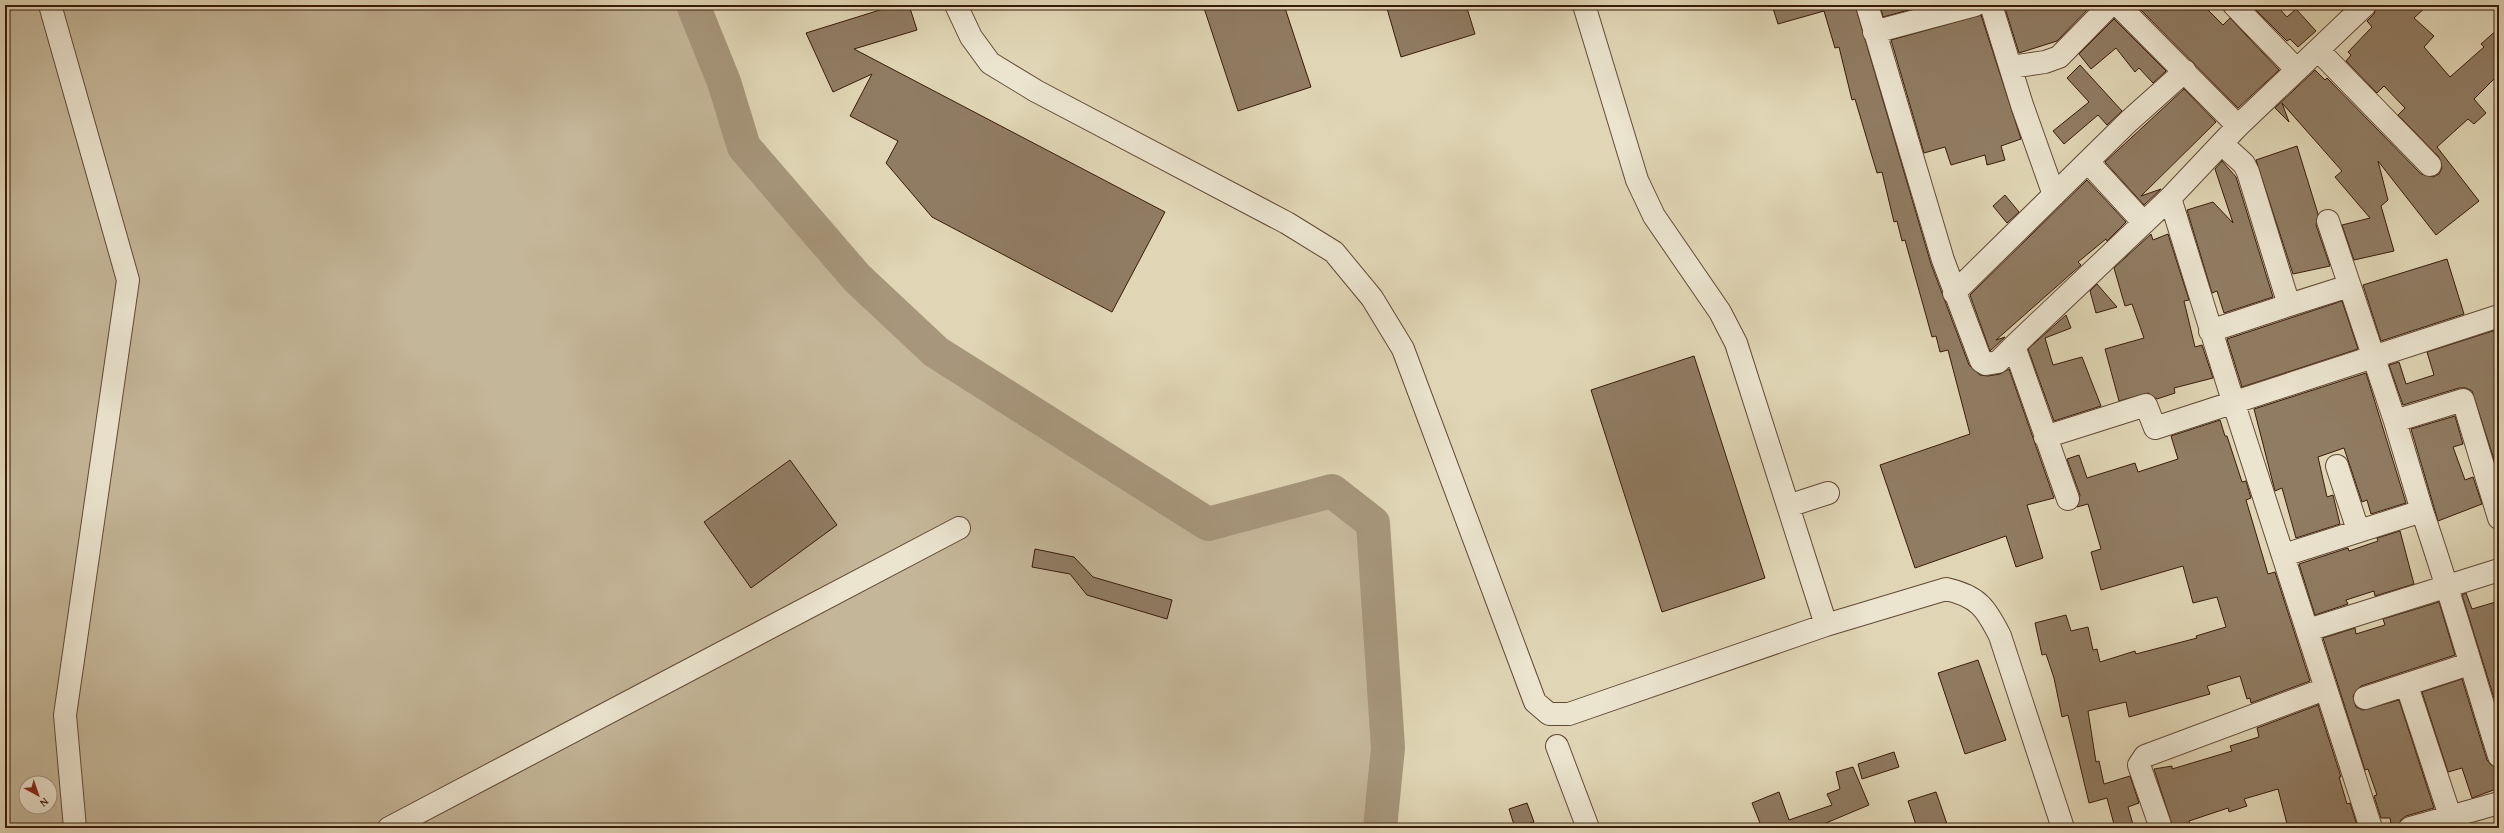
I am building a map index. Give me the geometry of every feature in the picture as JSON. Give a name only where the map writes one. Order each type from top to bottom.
[{"type":"street","points":[[50,5],[128,280],[65,715],[75,828]]},
{"type":"street","points":[[956,5],[971,37],[990,63],[1036,91],[1287,223],[1334,252],[1372,298],[1403,350],[1535,702],[1549,714],[1570,714],[1826,626],[1946,589],[1965,593],[1979,603],[1990,616],[2000,636],[2063,828]]},
{"type":"street","points":[[1584,5],[1637,180],[1654,216],[1720,312],[1736,343],[1826,626]]},
{"type":"street","points":[[1867,5],[1954,292],[1981,361],[1986,364],[1998,362],[2170,198],[2238,126],[2365,5]]},
{"type":"street","points":[[1874,32],[1975,5]]},
{"type":"street","points":[[1992,5],[2054,195]]},
{"type":"street","points":[[2011,67],[2045,62],[2059,56],[2110,5]]},
{"type":"street","points":[[2118,5],[2238,126]]},
{"type":"street","points":[[2234,5],[2297,70]]},
{"type":"street","points":[[2318,50],[2430,165]]},
{"type":"street","points":[[1954,292],[2129,121],[2185,71]]},
{"type":"street","points":[[2222,144],[2244,164],[2248,172],[2289,305]]},
{"type":"street","points":[[2088,162],[2144,223]]},
{"type":"street","points":[[2170,198],[2210,331],[2284,555],[2325,689],[2371,828]]},
{"type":"street","points":[[2328,221],[2372,356],[2395,420],[2422,511],[2448,587],[2469,664],[2499,756]]},
{"type":"street","points":[[2210,331],[2349,286]]},
{"type":"street","points":[[2044,437],[2146,404],[2155,428],[2233,401],[2499,316]]},
{"type":"street","points":[[2014,346],[2044,437],[2068,499]]},
{"type":"street","points":[[2395,420],[2463,400],[2499,518]]},
{"type":"street","points":[[2337,466],[2358,530]]},
{"type":"street","points":[[1788,506],[1828,493]]},
{"type":"street","points":[[2284,555],[2358,530],[2422,511]]},
{"type":"street","points":[[389,828],[959,528]]},
{"type":"street","points":[[2308,630],[2499,570]]},
{"type":"street","points":[[2365,698],[2407,686],[2469,664]]},
{"type":"street","points":[[2407,686],[2453,823]]},
{"type":"street","points":[[2161,828],[2138,765],[2146,756],[2325,689]]},
{"type":"street","points":[[1557,746],[1588,828]]},
{"type":"street","points":[[2410,828],[2453,823],[2499,803]]},
{"type":"shaded area","points":[[5,5],[683,5],[717,84],[739,156],[846,275],[930,356],[1208,533],[1328,500],[1366,525],[1381,750],[1372,828],[5,828]]},
{"type":"building","points":[[896,5],[909,5],[917,30],[854,49],[1165,212],[1112,312],[932,217],[886,163],[898,141],[850,116],[872,74],[833,92],[806,33]]},
{"type":"building","points":[[1203,5],[1284,5],[1311,87],[1238,111]]},
{"type":"building","points":[[1386,5],[1466,5],[1475,34],[1401,57]]},
{"type":"building","points":[[1772,5],[1855,5],[1931,264],[1969,365],[1980,375],[1988,376],[2000,374],[2009,369],[2054,498],[2027,505],[2043,558],[2016,567],[2006,536],[1915,568],[1880,465],[1970,434],[1948,350],[1940,352],[1936,336],[1932,337],[1905,240],[1902,241],[1897,221],[1894,222],[1882,172],[1877,173],[1855,99],[1852,100],[1839,47],[1835,48],[1824,11],[1778,24]]},
{"type":"building","points":[[1880,5],[1927,5],[1883,17]]},
{"type":"building","points":[[2004,5],[2092,5],[2057,41],[2019,53]]},
{"type":"building","points":[[2203,5],[2223,25],[2230,18],[2279,70],[2238,108],[2137,6]]},
{"type":"building","points":[[2251,5],[2276,5],[2287,17],[2296,9],[2316,31],[2298,47],[2290,39],[2287,41]]},
{"type":"building","points":[[2377,5],[2428,5],[2414,18],[2434,36],[2424,47],[2450,77],[2484,47],[2481,44],[2499,28],[2499,74],[2474,99],[2486,113],[2474,124],[2468,119],[2437,147],[2479,201],[2436,235],[2378,161],[2388,200],[2381,206],[2394,251],[2354,260],[2342,225],[2370,218],[2335,177],[2342,171],[2282,103],[2289,122],[2275,108],[2315,70],[2325,80],[2327,78],[2421,174],[2433,177],[2439,174],[2442,168],[2439,157],[2398,115],[2405,108],[2384,86],[2377,93],[2346,61],[2351,55],[2348,52],[2372,27],[2367,21],[2374,14]]},
{"type":"building","points":[[1981,15],[2021,139],[2001,146],[2005,160],[1987,165],[1985,155],[1951,165],[1945,147],[1924,153],[1891,40]]},
{"type":"building","points":[[2114,19],[2166,71],[2153,83],[2139,68],[2135,72],[2116,48],[2091,69],[2079,54]]},
{"type":"building","points":[[2080,65],[2122,111],[2107,125],[2098,115],[2064,144],[2053,131],[2089,102],[2067,78]]},
{"type":"building","points":[[2184,89],[2216,122],[2141,196],[2161,189],[2144,205],[2105,162]]},
{"type":"building","points":[[2297,146],[2318,214],[2316,225],[2330,266],[2293,274],[2256,160]]},
{"type":"building","points":[[2222,161],[2236,177],[2273,297],[2224,313],[2217,291],[2212,293],[2187,210],[2213,202],[2233,223],[2215,169]]},
{"type":"building","points":[[2087,180],[2126,222],[2107,241],[2106,239],[2078,262],[2081,265],[1996,340],[2005,337],[1990,351],[1970,295]]},
{"type":"building","points":[[2005,195],[2019,212],[2007,223],[1993,206]]},
{"type":"building","points":[[2151,234],[2153,240],[2168,234],[2189,300],[2184,301],[2195,347],[2202,345],[2213,378],[2174,388],[2175,393],[2157,399],[2148,393],[2119,401],[2105,349],[2144,338],[2132,304],[2125,306],[2114,268]]},
{"type":"building","points":[[2447,259],[2464,314],[2381,341],[2363,285]]},
{"type":"building","points":[[2097,284],[2117,307],[2096,313],[2090,291]]},
{"type":"building","points":[[2342,301],[2358,349],[2242,387],[2227,339]]},
{"type":"building","points":[[2066,315],[2071,328],[2045,338],[2053,365],[2082,357],[2101,406],[2054,421],[2028,349]]},
{"type":"building","points":[[2499,329],[2499,475],[2472,391],[2466,388],[2459,388],[2403,405],[2389,365],[2399,362],[2406,384],[2434,375],[2427,352]]},
{"type":"building","points":[[1694,356],[1765,578],[1662,612],[1591,390]]},
{"type":"building","points":[[2366,373],[2406,503],[2371,514],[2367,500],[2362,502],[2344,448],[2318,457],[2327,497],[2333,495],[2340,524],[2296,538],[2282,488],[2275,491],[2254,409]]},
{"type":"building","points":[[2455,416],[2463,444],[2453,447],[2465,480],[2473,477],[2482,504],[2438,521],[2411,429]]},
{"type":"building","points":[[2220,420],[2225,436],[2227,436],[2242,482],[2246,481],[2251,498],[2246,500],[2268,574],[2275,572],[2310,681],[2251,703],[2250,698],[2247,699],[2240,676],[2207,686],[2210,694],[2129,717],[2126,702],[2088,711],[2096,762],[2099,761],[2104,784],[2130,776],[2139,803],[2128,807],[2134,828],[2115,828],[2107,798],[2089,803],[2068,715],[2062,717],[2054,678],[2046,654],[2042,655],[2035,623],[2066,615],[2071,631],[2088,627],[2093,650],[2097,649],[2100,662],[2135,651],[2136,654],[2197,638],[2196,636],[2226,627],[2217,597],[2193,603],[2183,566],[2101,590],[2091,552],[2101,549],[2088,504],[2077,507],[2080,495],[2067,459],[2079,455],[2087,478],[2135,463],[2138,472],[2178,459],[2171,436]]},
{"type":"building","points":[[790,460],[837,525],[751,588],[704,522]]},
{"type":"building","points":[[2400,531],[2414,584],[2375,596],[2374,591],[2346,600],[2348,604],[2315,615],[2299,564],[2348,548],[2349,551],[2378,541],[2377,538]]},
{"type":"building","points":[[1035,549],[1074,557],[1093,577],[1172,600],[1167,619],[1087,595],[1070,574],[1032,567]]},
{"type":"building","points":[[2466,593],[2472,609],[2499,601],[2499,714],[2462,595]]},
{"type":"building","points":[[2439,602],[2455,655],[2361,686],[2353,696],[2356,707],[2363,710],[2399,700],[2434,808],[2406,816],[2401,820],[2398,828],[2392,828],[2390,818],[2381,818],[2374,796],[2377,795],[2368,769],[2365,770],[2323,638],[2355,628],[2356,634],[2385,625],[2383,619]]},
{"type":"building","points":[[1978,660],[2006,740],[1965,754],[1938,673]]},
{"type":"building","points":[[2462,679],[2487,760],[2491,765],[2499,768],[2499,788],[2472,798],[2462,768],[2448,772],[2422,692]]},
{"type":"building","points":[[2318,705],[2341,777],[2339,777],[2347,804],[2350,803],[2357,825],[2345,828],[2292,828],[2291,823],[2287,824],[2278,789],[2244,799],[2247,806],[2229,812],[2228,808],[2189,821],[2191,828],[2173,828],[2154,769],[2172,766],[2172,769],[2232,751],[2230,746],[2259,737],[2257,728]]},
{"type":"building","points":[[1894,752],[1899,767],[1862,779],[1858,764]]},
{"type":"building","points":[[1853,767],[1869,805],[1814,828],[1762,828],[1752,803],[1779,792],[1789,820],[1832,805],[1827,794],[1840,789],[1836,772]]},
{"type":"building","points":[[1936,792],[1947,824],[1934,828],[1917,828],[1908,801]]},
{"type":"building","points":[[1527,803],[1534,822],[1515,828],[1509,809]]},
{"type":"waterway","points":[[693,5],[724,82],[744,147],[857,278],[936,352],[1208,524],[1332,491],[1373,523],[1388,748],[1380,828]]}]
